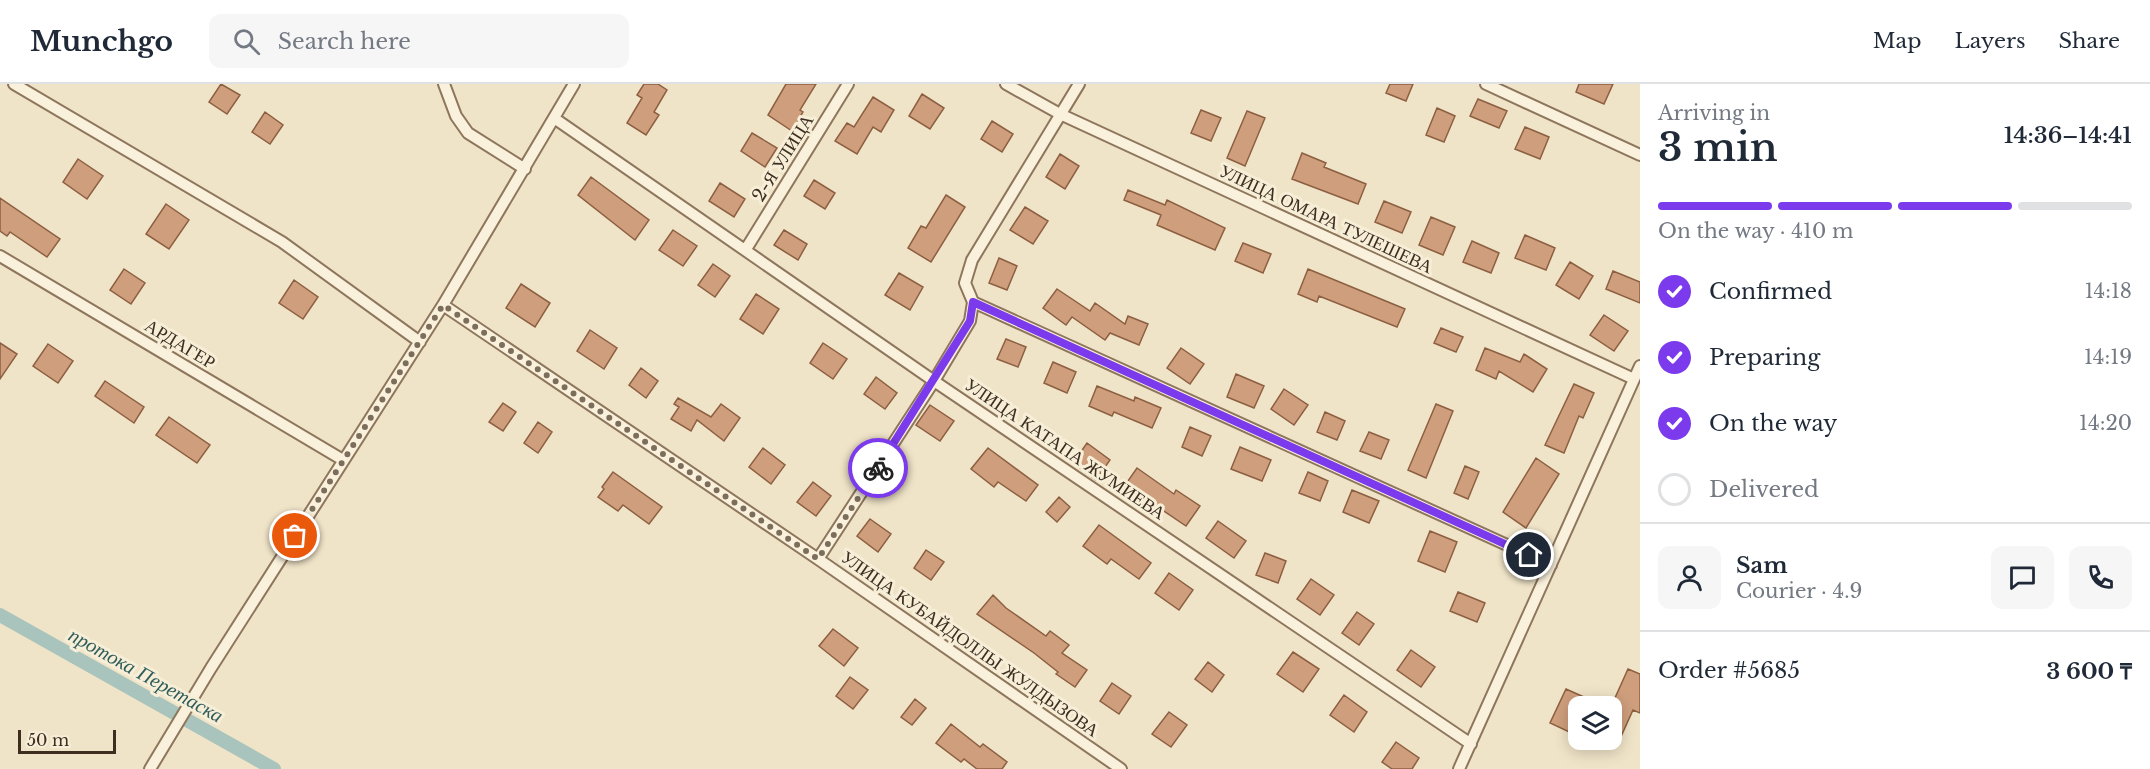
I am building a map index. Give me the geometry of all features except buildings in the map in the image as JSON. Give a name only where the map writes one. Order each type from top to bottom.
[{"type":"street","points":[[14,84],[282,242],[420,342]]},
{"type":"street","points":[[444,84],[456,116],[468,134],[525,169]]},
{"type":"street","points":[[150,769],[211,668],[443,305],[574,84]]},
{"type":"street","name":"2-Я УЛИЦА","points":[[746,249],[848,84]]},
{"type":"street","name":"УЛИЦА ОМАРА ТУЛЕШЕВА","points":[[1006,84],[1060,114],[1634,379]]},
{"type":"street","points":[[818,559],[934,381],[970,321],[973,302],[965,283],[972,260],[1079,84]]},
{"type":"street","points":[[1486,84],[1640,155]]},
{"type":"street","name":"УЛИЦА КАТАПА ЖУМИЕВА","points":[[554,118],[934,381],[1471,744]]},
{"type":"street","name":"АРДАГЕР","points":[[0,256],[343,460]]},
{"type":"street","points":[[973,302],[1551,565]]},
{"type":"street","name":"УЛИЦА КУБАЙДОЛЛЫ ЖУЛДЫЗОВА","points":[[443,305],[818,559],[1121,769]]},
{"type":"street","points":[[1459,769],[1640,366]]},
{"type":"waterway","name":"протока Перетаска","points":[[0,615],[274,769]]},
{"type":"way so far","points":[[295,536],[443,305],[818,559],[878,468]]},
{"type":"route","points":[[878,468],[970,321],[973,302],[1529,555]]}]
